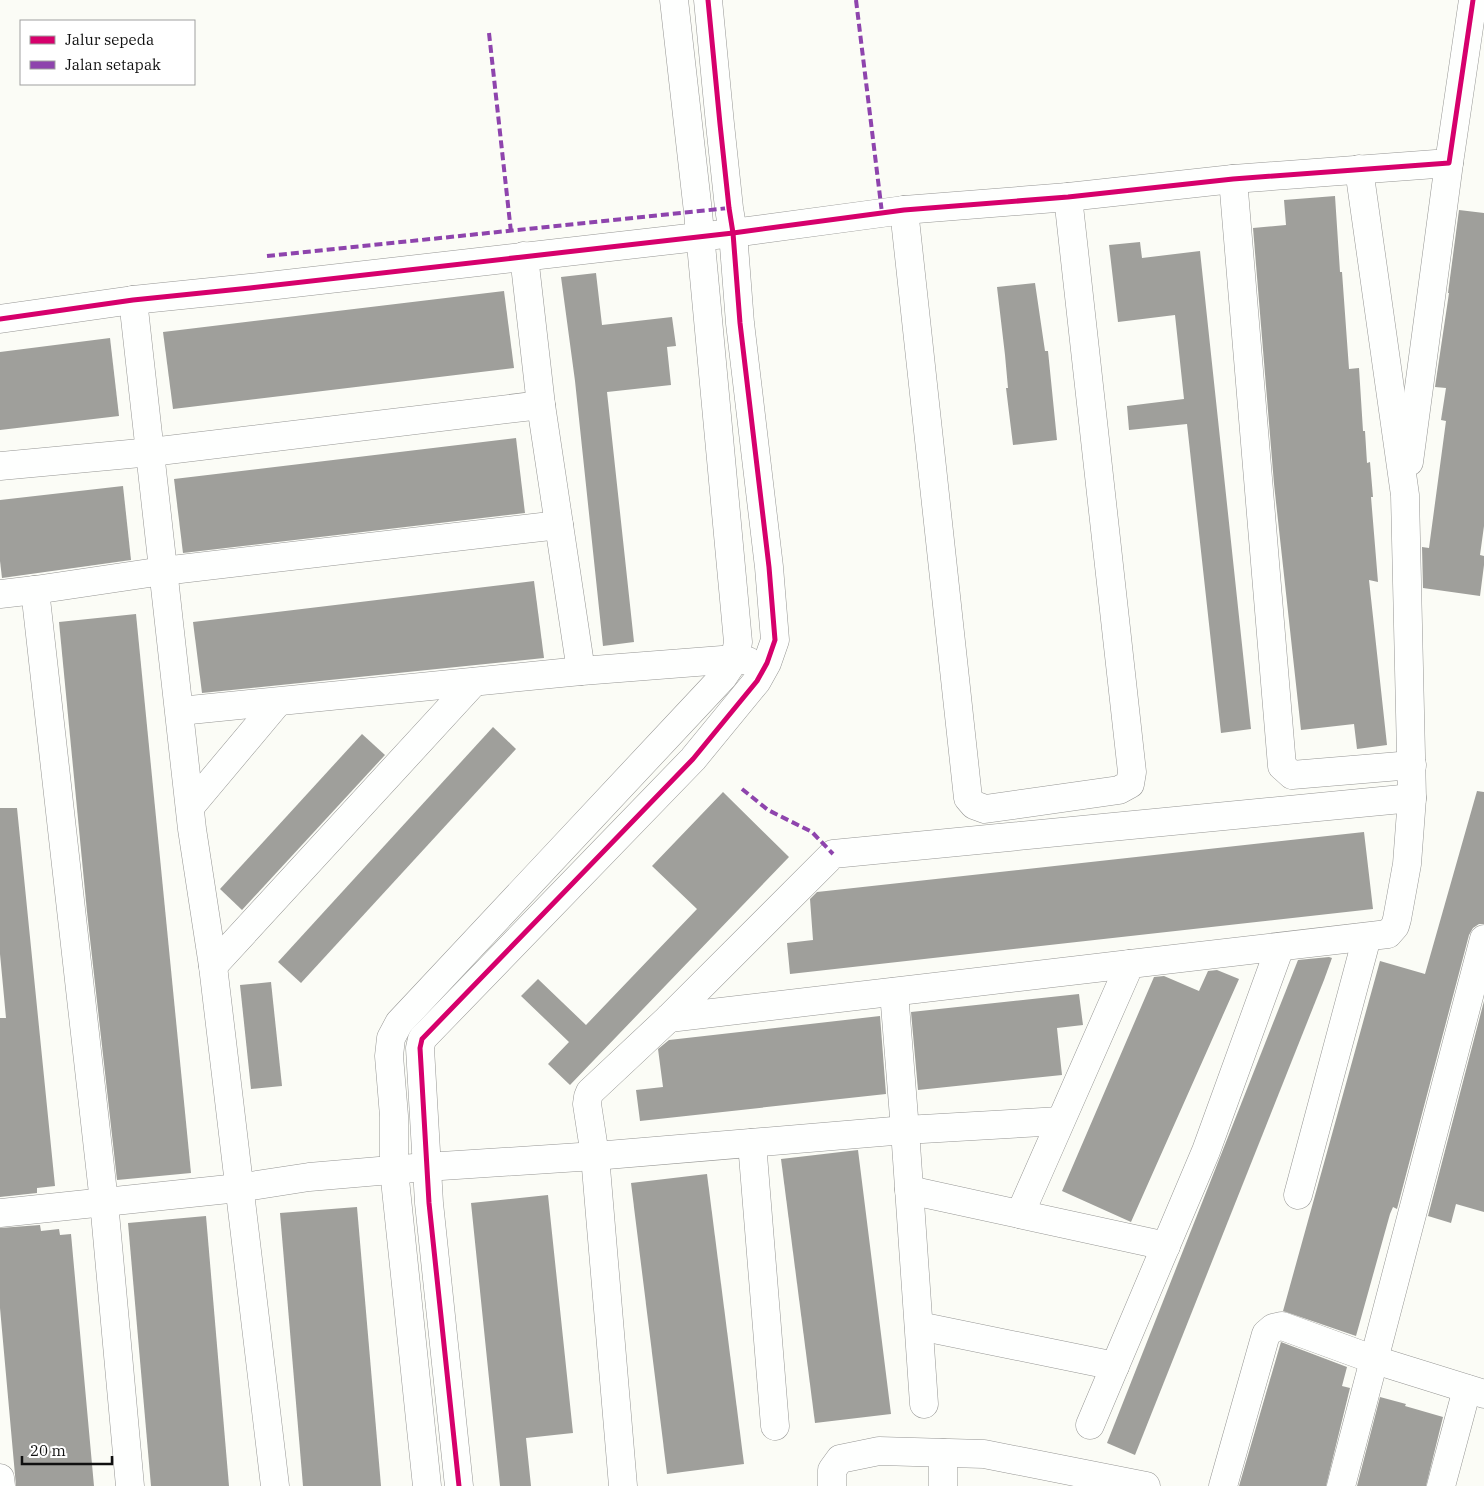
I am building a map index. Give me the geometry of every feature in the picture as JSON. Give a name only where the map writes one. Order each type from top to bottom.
[{"type":"street","points":[[427,1486],[394,1170],[394,1116],[389,1056],[391,1038],[399,1023],[723,677],[735,659],[738,642],[674,0]]},
{"type":"street","points":[[459,1486],[426,1166],[420,1048],[422,1038],[693,759],[756,681],[767,662],[776,640],[770,567],[740,323],[733,232],[720,133],[708,0]]},
{"type":"street","points":[[1405,495],[1449,163],[1473,0]]},
{"type":"street","points":[[0,319],[133,300],[699,236],[904,210],[1068,197],[1233,179],[1449,163]]},
{"type":"street","points":[[669,1018],[1367,937],[1388,934],[1395,926],[1407,864],[1412,798],[1405,495],[1359,169]]},
{"type":"street","points":[[1233,179],[1282,766],[1292,775],[1412,765]]},
{"type":"street","points":[[904,210],[968,798],[974,805],[985,809],[1119,790],[1130,784],[1132,772],[1068,197]]},
{"type":"street","points":[[524,256],[542,405],[581,671]]},
{"type":"street","points":[[133,300],[190,808],[212,966],[275,1486]]},
{"type":"street","points":[[0,466],[150,452],[542,405]]},
{"type":"street","points":[[0,594],[163,571],[559,525]]},
{"type":"street","points":[[36,590],[104,1202],[130,1486]]},
{"type":"street","points":[[180,711],[581,671],[735,659],[767,662]]},
{"type":"street","points":[[212,966],[474,682]]},
{"type":"street","points":[[190,808],[278,702]]},
{"type":"street","points":[[624,1486],[595,1156],[587,1104],[588,1097],[590,1092],[669,1018],[833,854],[1412,798]]},
{"type":"street","points":[[1298,1195],[1367,937]]},
{"type":"street","points":[[1341,1486],[1484,939]]},
{"type":"street","points":[[1090,1425],[1206,1151],[1280,947]]},
{"type":"street","points":[[1020,1214],[1130,964]]},
{"type":"street","points":[[894,992],[924,1404]]},
{"type":"street","points":[[0,1213],[238,1188],[309,1177],[426,1166],[595,1156],[905,1130],[1060,1121]]},
{"type":"street","points":[[752,1143],[775,1426]]},
{"type":"street","points":[[909,1190],[1166,1246]]},
{"type":"street","points":[[919,1326],[1115,1366]]},
{"type":"street","points":[[1223,1486],[1266,1334],[1273,1328],[1282,1326],[1375,1360],[1475,1391],[1441,1486]]},
{"type":"street","points":[[832,1486],[832,1470],[840,1459],[879,1451],[984,1454],[1146,1486]]},
{"type":"street","points":[[943,1453],[943,1486]]},
{"type":"street","points":[[0,1478],[1,1486]]},
{"type":"building","points":[[1335,196],[1349,369],[1359,368],[1363,431],[1365,431],[1367,463],[1370,462],[1378,582],[1369,580],[1387,745],[1357,749],[1354,724],[1301,730],[1274,484],[1253,228],[1286,225],[1284,200]]},
{"type":"building","points":[[1459,210],[1484,213],[1484,526],[1480,555],[1484,556],[1484,565],[1480,596],[1423,588],[1422,547],[1429,548],[1446,421],[1441,420],[1446,388],[1435,387]]},
{"type":"building","points":[[1140,242],[1142,258],[1200,251],[1251,729],[1221,733],[1187,424],[1129,430],[1127,406],[1184,399],[1175,315],[1118,322],[1109,245]]},
{"type":"building","points":[[596,273],[602,325],[672,317],[676,346],[667,347],[671,385],[607,392],[634,642],[603,646],[575,381],[561,277]]},
{"type":"building","points":[[1035,283],[1045,351],[1048,351],[1057,440],[1013,445],[997,287]]},
{"type":"building","points":[[504,291],[514,368],[173,409],[163,332]]},
{"type":"building","points":[[110,338],[119,416],[0,430],[0,352]]},
{"type":"building","points":[[516,438],[525,513],[183,553],[174,479]]},
{"type":"building","points":[[123,486],[131,560],[2,578],[0,561],[0,500]]},
{"type":"building","points":[[534,581],[544,658],[202,693],[193,622]]},
{"type":"building","points":[[136,614],[191,1173],[117,1180],[87,912],[59,622]]},
{"type":"building","points":[[493,727],[516,749],[301,983],[278,962]]},
{"type":"building","points":[[362,734],[385,755],[242,910],[220,889]]},
{"type":"building","points":[[1477,791],[1484,792],[1484,924],[1479,924],[1473,928],[1469,935],[1397,1209],[1393,1207],[1390,1214],[1356,1336],[1283,1311],[1380,961],[1425,974]]},
{"type":"building","points":[[723,792],[789,857],[570,1085],[548,1064],[569,1042],[521,996],[538,979],[586,1025],[697,909],[652,866]]},
{"type":"building","points":[[0,808],[17,808],[55,1186],[37,1188],[37,1193],[0,1197],[0,1018],[6,1018],[0,954]]},
{"type":"building","points":[[1364,832],[1373,909],[790,974],[787,943],[813,940],[810,899],[817,892]]},
{"type":"building","points":[[1332,958],[1324,980],[1135,1455],[1107,1443],[1298,960]]},
{"type":"building","points":[[1217,970],[1239,979],[1131,1222],[1062,1191],[1154,977],[1164,976],[1199,991],[1208,971]]},
{"type":"building","points":[[271,982],[282,1086],[251,1089],[240,985]]},
{"type":"building","points":[[1079,994],[1083,1025],[1057,1028],[1062,1075],[918,1090],[911,1012]]},
{"type":"building","points":[[1484,1001],[1484,1212],[1456,1204],[1451,1223],[1428,1216]]},
{"type":"building","points":[[880,1016],[886,1094],[640,1121],[636,1090],[663,1087],[658,1049],[669,1040]]},
{"type":"building","points":[[858,1150],[891,1414],[815,1423],[781,1159]]},
{"type":"building","points":[[707,1174],[744,1464],[667,1474],[631,1183]]},
{"type":"building","points":[[548,1195],[573,1433],[526,1438],[531,1486],[500,1486],[471,1203]]},
{"type":"building","points":[[357,1207],[381,1486],[303,1486],[280,1213]]},
{"type":"building","points":[[206,1216],[229,1486],[151,1486],[128,1223]]},
{"type":"building","points":[[40,1225],[41,1231],[59,1229],[60,1235],[71,1234],[94,1486],[16,1486],[0,1308],[0,1228]]},
{"type":"building","points":[[1281,1342],[1347,1367],[1342,1386],[1350,1388],[1326,1486],[1239,1486]]},
{"type":"building","points":[[1380,1397],[1443,1417],[1426,1486],[1357,1486]]},
{"type":"marked path","points":[[856,0],[882,213]]},
{"type":"marked path","points":[[489,33],[511,232]]},
{"type":"marked path","points":[[267,256],[729,208]]},
{"type":"marked path","points":[[742,789],[768,810],[812,832],[833,854]]},
{"type":"cycle path","points":[[459,1486],[429,1203],[420,1048],[422,1039],[693,759],[757,681],[767,663],[775,640],[769,567],[740,323],[733,233],[708,0]]},
{"type":"cycle path","points":[[0,319],[133,300],[733,233],[904,210],[1068,197],[1233,179],[1449,163],[1473,0]]}]
